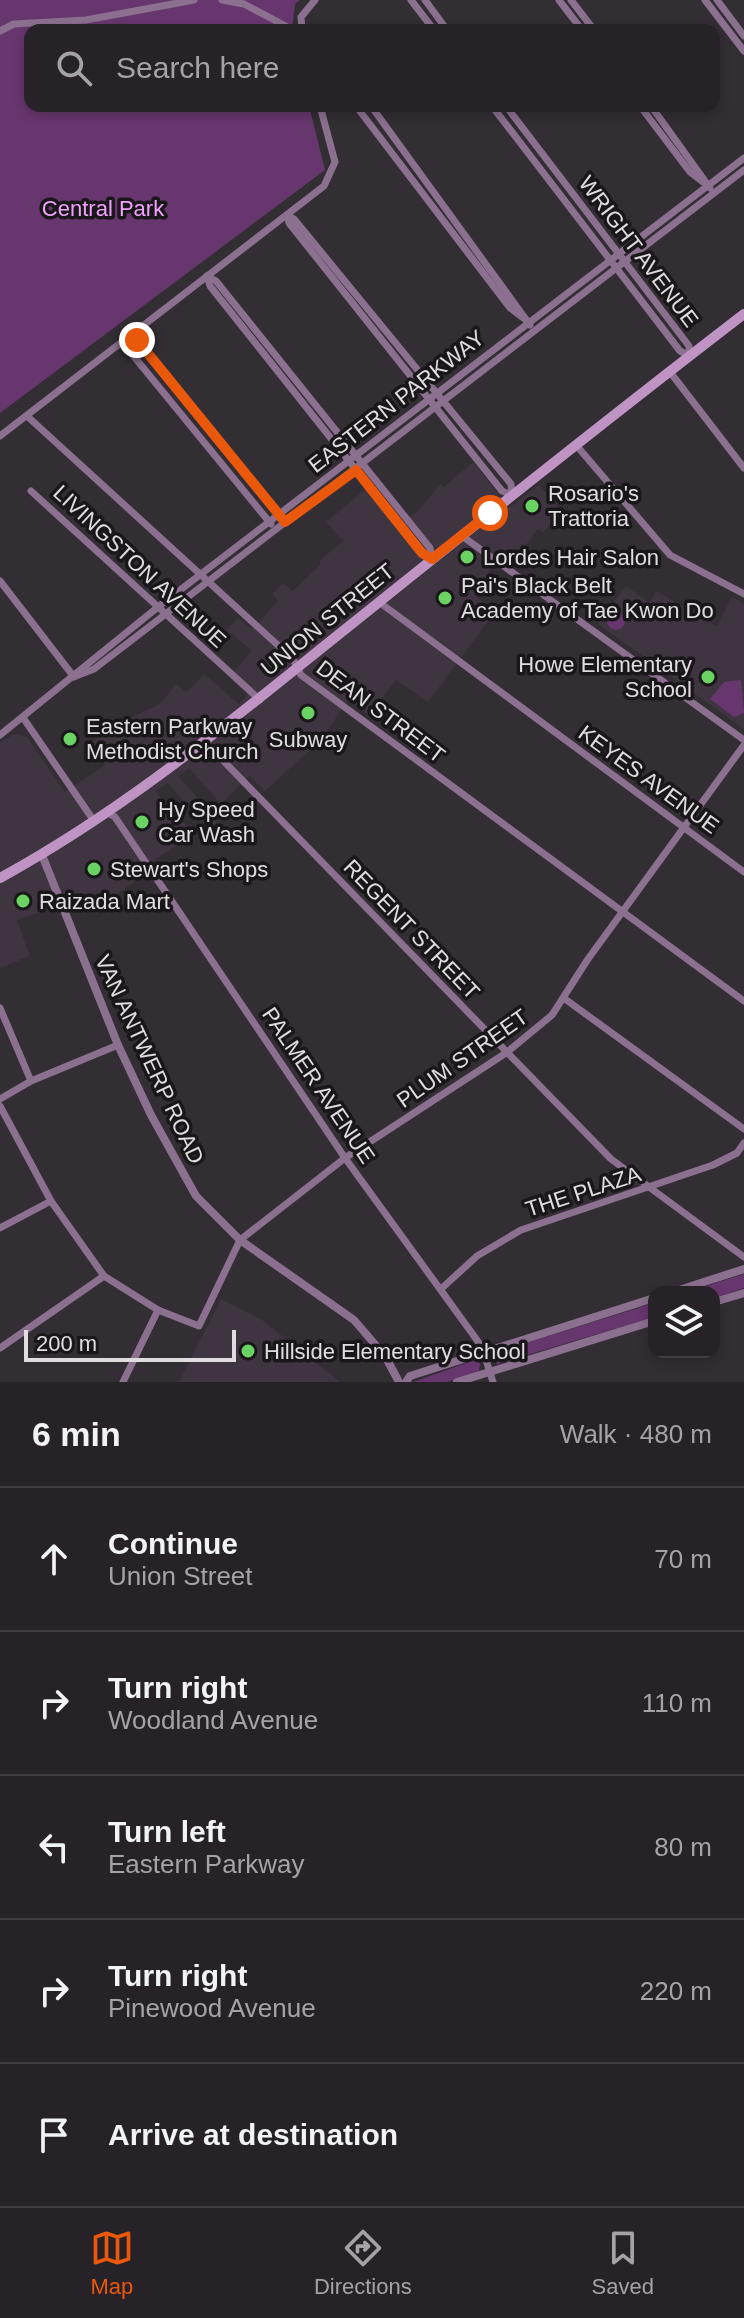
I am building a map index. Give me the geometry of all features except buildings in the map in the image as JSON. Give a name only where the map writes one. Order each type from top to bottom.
[{"type":"main road","name":"UNION STREET","points":[[0,878],[108,813],[206,743],[512,495],[744,314]]},
{"type":"street","points":[[0,31],[14,24],[86,20],[194,0]]},
{"type":"street","points":[[222,0],[244,4],[282,24]]},
{"type":"street","points":[[302,24],[301,17],[315,0]]},
{"type":"street","points":[[411,0],[429,24]]},
{"type":"street","points":[[425,0],[443,24]]},
{"type":"street","points":[[559,0],[577,24]]},
{"type":"street","points":[[571,0],[589,24]]},
{"type":"street","points":[[705,0],[744,51]]},
{"type":"street","points":[[717,0],[744,36]]},
{"type":"street","points":[[0,436],[324,186],[334,170],[321,112]]},
{"type":"street","points":[[361,112],[510,308],[534,329]]},
{"type":"street","points":[[375,112],[518,304],[527,322]]},
{"type":"street","name":"WRIGHT AVENUE","points":[[497,112],[680,351],[690,356]]},
{"type":"street","name":"WRIGHT AVENUE","points":[[511,112],[689,346],[690,356]]},
{"type":"street","points":[[645,112],[690,172],[711,189]]},
{"type":"street","points":[[655,112],[711,189]]},
{"type":"street","name":"EASTERN PARKWAY","points":[[0,735],[24,719],[86,663],[356,470],[431,403],[437,392],[527,322],[613,264],[624,262],[744,158]]},
{"type":"street","name":"EASTERN PARKWAY","points":[[203,578],[268,522],[348,460],[431,403],[444,400],[613,264],[619,254],[711,189],[744,170]]},
{"type":"street","points":[[287,215],[294,219],[444,400],[511,484],[512,495],[502,491],[431,403],[289,223],[287,215]]},
{"type":"street","points":[[207,276],[216,281],[365,463],[430,548],[432,559]]},
{"type":"street","points":[[207,276],[210,286],[348,460],[422,553],[432,559]]},
{"type":"street","points":[[127,338],[137,340],[285,522]]},
{"type":"street","points":[[127,338],[127,348],[274,529]]},
{"type":"street","points":[[670,372],[744,468]]},
{"type":"street","name":"DEAN STREET","points":[[27,416],[298,667],[301,675],[744,1001]]},
{"type":"street","points":[[576,445],[670,555],[744,594]]},
{"type":"street","points":[[472,452],[480,446]]},
{"type":"street","name":"LIVINGSTON AVENUE","points":[[31,491],[260,700]]},
{"type":"street","points":[[462,536],[744,743]]},
{"type":"street","points":[[0,581],[74,677]]},
{"type":"street","name":"KEYES AVENUE","points":[[379,602],[744,872]]},
{"type":"street","points":[[24,719],[94,821]]},
{"type":"street","name":"REGENT STREET","points":[[206,743],[611,1159],[744,1257]]},
{"type":"street","name":"PLUM STREET","points":[[158,1310],[199,1326],[240,1240],[345,1158],[506,1053],[540,1027],[565,999],[744,743]]},
{"type":"street","name":"PALMER AVENUE","points":[[108,813],[115,817],[165,888],[345,1158],[441,1289],[484,1353],[491,1377]]},
{"type":"street","name":"VAN ANTWERP ROAD","points":[[42,855],[118,1045],[184,1179],[216,1220],[240,1240],[354,1320],[385,1356],[399,1382]]},
{"type":"street","points":[[565,999],[744,1129]]},
{"type":"street","points":[[0,1008],[31,1081]]},
{"type":"street","points":[[0,1099],[31,1081],[118,1045]]},
{"type":"street","points":[[0,1106],[51,1201],[104,1276],[158,1310],[123,1382]]},
{"type":"street","name":"THE PLAZA","points":[[441,1289],[477,1256],[521,1230],[713,1165],[737,1153],[744,1143]]},
{"type":"street","points":[[0,1228],[51,1201]]},
{"type":"street","points":[[692,1286],[744,1269]]},
{"type":"street","points":[[0,1348],[104,1276]]},
{"type":"street","points":[[720,1300],[744,1293]]},
{"type":"street","points":[[406,1382],[410,1376],[648,1300]]},
{"type":"street","points":[[457,1382],[491,1377],[648,1323]]},
{"type":"shaded area","points":[[473,462],[509,508],[539,485],[569,520],[558,530],[551,523],[543,533],[538,529],[513,562],[501,554],[474,595],[485,603],[479,612],[489,620],[428,702],[396,680],[369,715],[348,700],[321,740],[265,791],[249,776],[221,804],[189,768],[178,776],[218,821],[209,830],[168,783],[155,791],[194,834],[154,860],[157,865],[106,902],[98,893],[17,920],[30,956],[0,968],[0,743],[14,734],[27,737],[65,792],[105,765],[91,742],[115,725],[160,704],[176,684],[187,692],[204,674],[239,704],[248,695],[229,677],[252,651],[227,630],[238,618],[252,630],[278,601],[272,594],[283,583],[293,591],[321,564],[319,561],[343,541],[326,522],[366,489],[397,527],[420,509],[441,483],[444,487]]},
{"type":"shaded area","name":"Howe Elementary School","points":[[626,586],[650,603],[656,591],[717,626],[732,597],[744,604],[744,729],[598,624]]},
{"type":"shaded area","name":"Hillside Elementary School","points":[[221,1299],[262,1320],[340,1382],[179,1382]]},
{"type":"green space","name":"Central Park","points":[[0,0],[300,0],[295,4],[293,24],[24,24],[24,112],[310,112],[325,170],[0,413]]},
{"type":"green space","points":[[616,612],[625,621],[616,630],[607,621]]},
{"type":"green space","points":[[741,680],[744,713],[734,717],[710,699],[724,682]]},
{"type":"green space","points":[[744,1274],[744,1288],[720,1296],[720,1286],[707,1286]]},
{"type":"green space","points":[[648,1305],[648,1319],[497,1364],[494,1353]]},
{"type":"green space","points":[[475,1360],[480,1363],[479,1371],[447,1382],[413,1382]]},
{"type":"place","name":"Rosario's Trattoria","points":[[532,506]]},
{"type":"place","name":"Lordes Hair Salon","points":[[467,557]]},
{"type":"place","name":"Pai's Black Belt Academy of Tae Kwon Do","points":[[445,598]]},
{"type":"place","name":"Howe Elementary School","points":[[708,677]]},
{"type":"place","name":"Subway","points":[[308,713]]},
{"type":"place","name":"Eastern Parkway Methodist Church","points":[[70,739]]},
{"type":"place","name":"Hy Speed Car Wash","points":[[142,822]]},
{"type":"place","name":"Stewart's Shops","points":[[94,869]]},
{"type":"place","name":"Raizada Mart","points":[[23,901]]},
{"type":"place","name":"Hillside Elementary School","points":[[248,1351]]},
{"type":"route","points":[[137,340],[285,522],[356,470],[422,553],[432,559],[490,513]]}]
